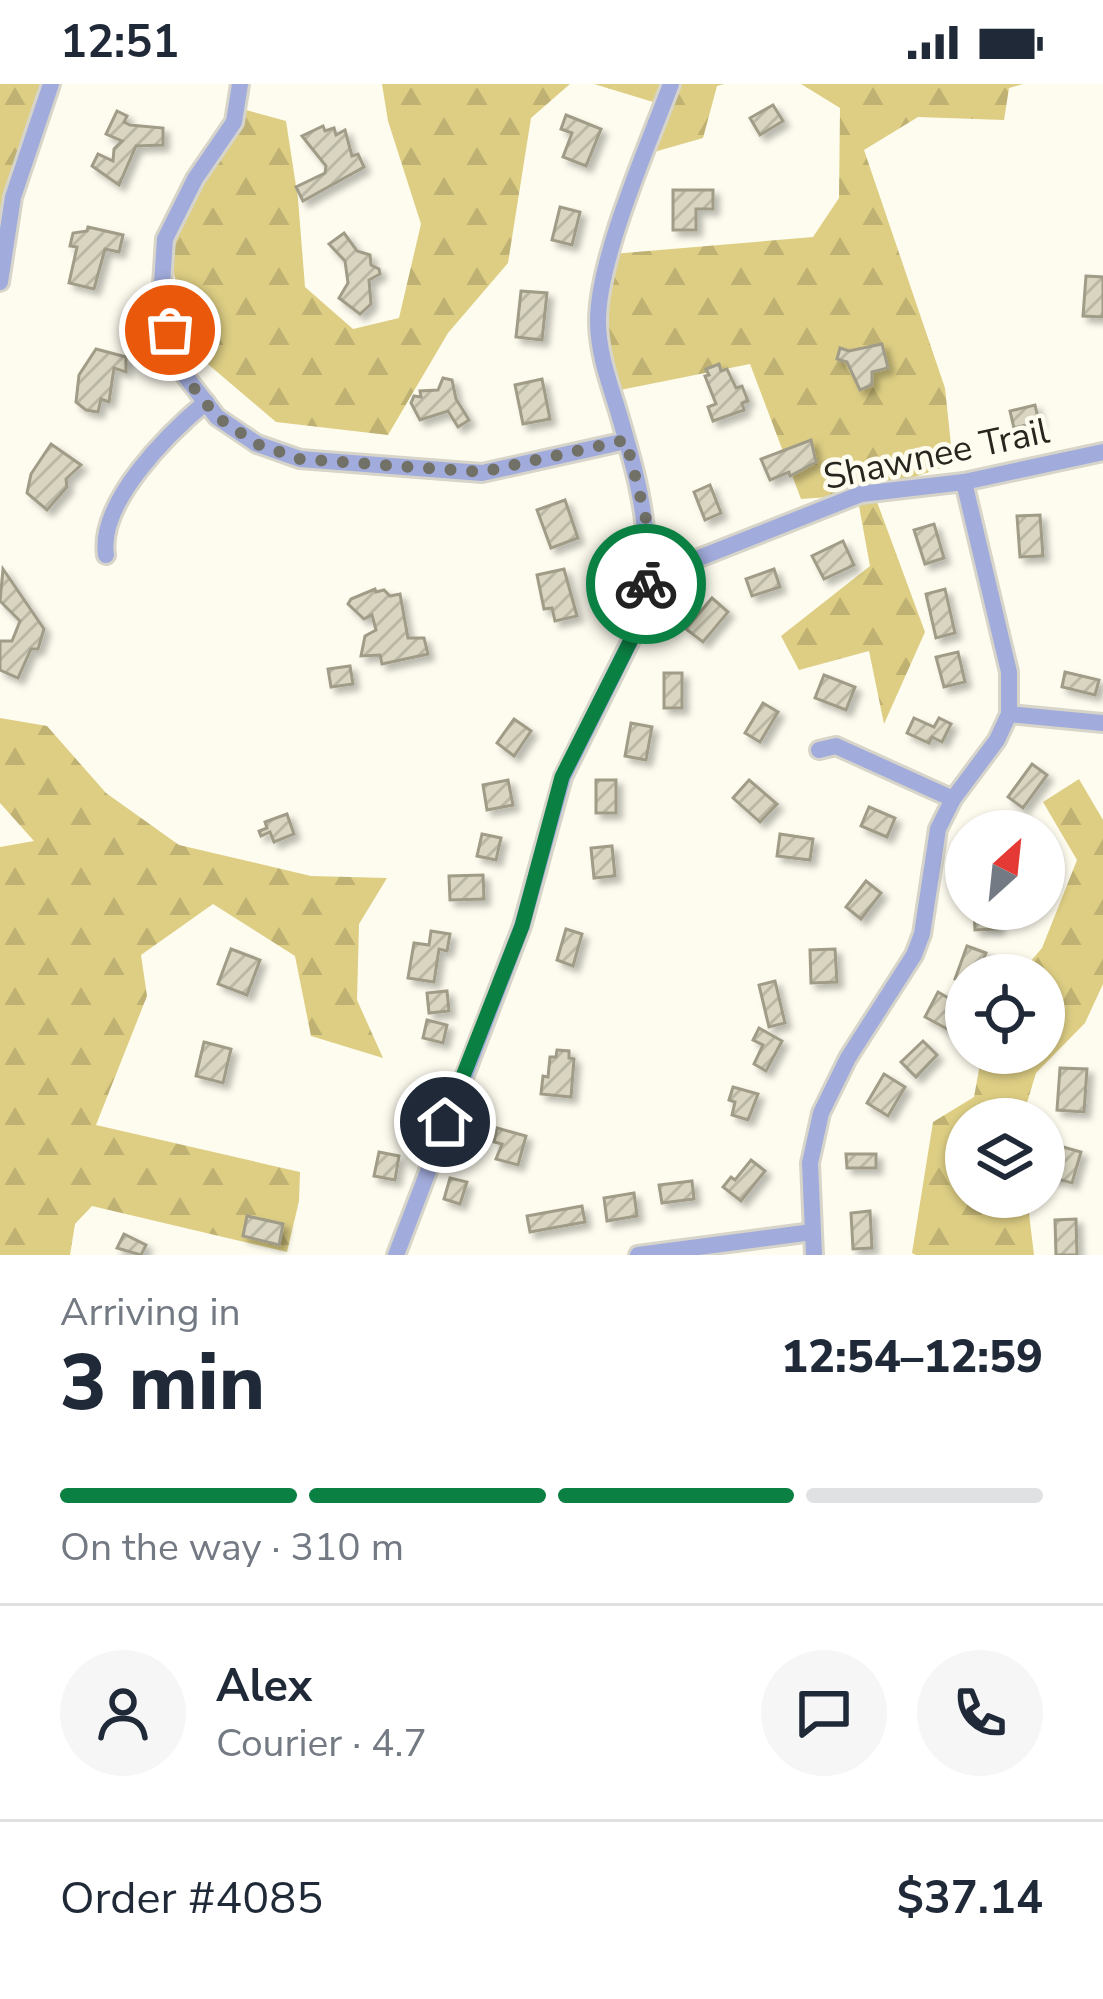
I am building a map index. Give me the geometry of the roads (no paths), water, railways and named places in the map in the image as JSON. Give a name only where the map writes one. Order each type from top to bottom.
[{"type":"street","points":[[0,282],[19,176],[50,84]]},
{"type":"street","points":[[240,84],[234,122],[195,179],[165,239],[161,299],[182,373],[217,417],[257,444],[300,459],[482,472],[626,440]]},
{"type":"street","points":[[396,1255],[522,926],[562,777],[633,636],[648,570],[646,514],[603,361],[598,319],[600,293],[671,84]]},
{"type":"street","points":[[106,555],[104,540],[124,495],[164,438],[206,402]]},
{"type":"street","name":"Shawnee Trail","points":[[648,570],[699,558],[861,494],[964,482],[1103,452]]},
{"type":"street","points":[[814,1255],[810,1163],[821,1113],[848,1058],[919,945],[938,829],[1009,714],[1009,672],[964,482]]},
{"type":"street","points":[[1009,714],[1103,723]]},
{"type":"street","points":[[819,750],[836,746],[953,799]]},
{"type":"street","points":[[638,1255],[812,1232]]}]
